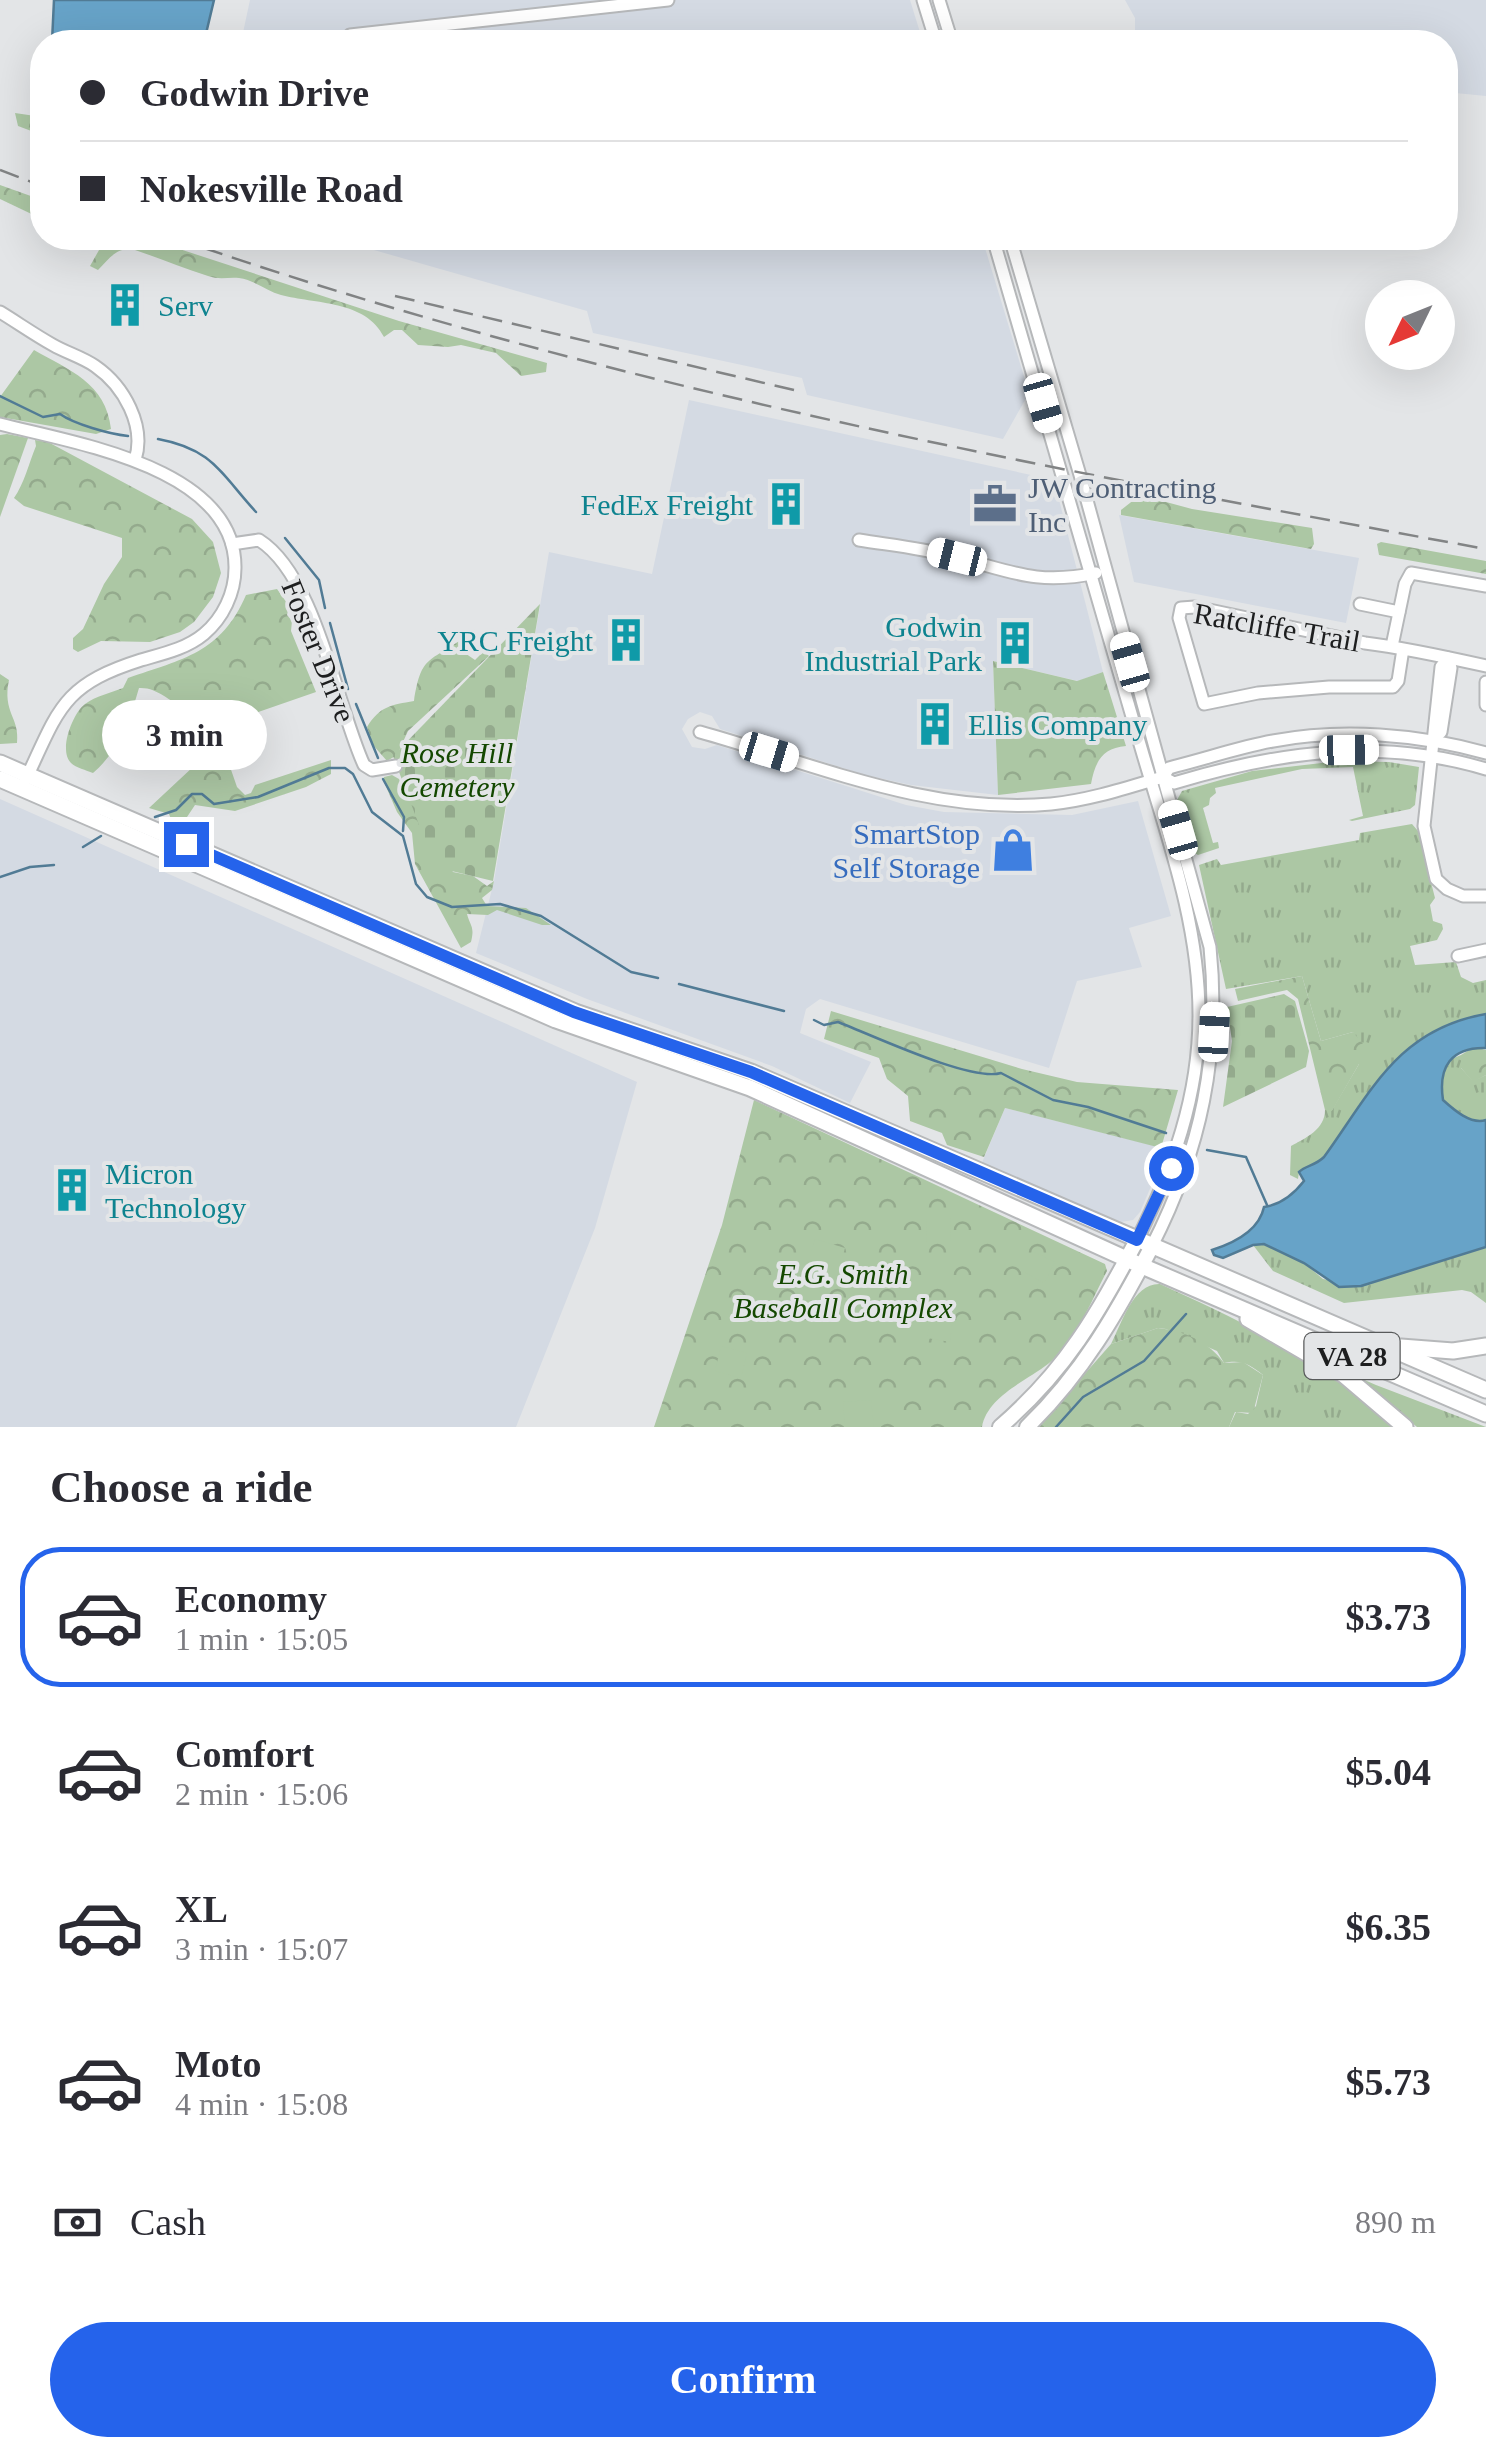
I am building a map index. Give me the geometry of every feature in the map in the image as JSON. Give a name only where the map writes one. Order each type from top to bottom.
[{"type":"highway","name":"VA 28","points":[[0,763],[25,782],[556,1020],[750,1088],[1134,1262],[1486,1414]]},
{"type":"highway","name":"VA 28","points":[[0,779],[25,782],[574,1012],[751,1072],[1486,1390]]},
{"type":"highway","points":[[1218,1299],[1344,1376],[1403,1425]]},
{"type":"highway","points":[[1355,1334],[1411,1349],[1486,1346]]},
{"type":"highway","points":[[1470,1383],[1485,1370]]},
{"type":"main road","points":[[1027,1427],[1087,1360],[1145,1243]]},
{"type":"main road","points":[[1000,1427],[1072,1354],[1134,1262]]},
{"type":"street","points":[[395,30],[668,0]]},
{"type":"street","points":[[923,0],[932,30]]},
{"type":"street","points":[[939,0],[948,30]]},
{"type":"street","points":[[996,250],[1090,574],[1205,922],[1215,1012],[1210,1076],[1199,1132],[1179,1189],[1145,1243]]},
{"type":"street","points":[[1014,250],[1105,571],[1157,779],[1197,964],[1195,1076],[1181,1140],[1145,1243]]},
{"type":"street","points":[[0,312],[84,358],[107,376],[138,427],[140,444],[134,460]]},
{"type":"street","points":[[0,424],[134,460],[205,502],[221,520],[232,544],[235,570],[233,588],[214,624],[188,644],[83,684],[59,710],[25,782]]},
{"type":"street","name":"Foster Drive","points":[[232,544],[258,540],[287,570],[306,604],[364,765],[372,770],[396,766]]},
{"type":"street","points":[[859,540],[929,550],[1036,579],[1105,571]]},
{"type":"street","points":[[1397,648],[1399,612],[1412,572],[1486,586]]},
{"type":"street","points":[[1360,604],[1399,612]]},
{"type":"street","name":"Ratcliffe Trail","points":[[1397,648],[1398,680],[1392,687],[1258,693],[1204,704],[1179,618],[1181,608],[1195,607],[1486,666]]},
{"type":"street","points":[[1448,658],[1451,668],[1441,732],[1435,739],[1423,816],[1436,879],[1446,890],[1463,896],[1486,896]]},
{"type":"street","points":[[1486,682],[1486,705]]},
{"type":"street","points":[[700,732],[907,794],[965,804],[1064,802],[1157,779],[1176,766],[1272,741],[1310,736],[1435,739],[1486,753]]},
{"type":"street","points":[[1157,779],[1174,784],[1266,758],[1328,751],[1370,750],[1433,757],[1486,769]]},
{"type":"street","points":[[1458,956],[1486,950]]},
{"type":"street","points":[[1199,1013],[1215,1012]]},
{"type":"shaded area","points":[[250,0],[910,0],[919,30],[244,30]]},
{"type":"shaded area","points":[[1125,0],[1486,0],[1486,96],[1458,93],[1458,30],[1135,30],[1135,18]]},
{"type":"shaded area","points":[[374,250],[986,250],[1029,393],[1003,439],[807,395],[802,378],[593,333],[587,311]]},
{"type":"shaded area","points":[[689,400],[1054,480],[1103,672],[1078,681],[993,661],[998,795],[911,785],[865,775],[720,729],[712,716],[700,712],[688,719],[682,729],[692,747],[705,749],[717,745],[906,805],[944,812],[1072,815],[1138,801],[1171,916],[1129,928],[1142,967],[1077,981],[1049,1068],[820,999],[806,1009],[800,1033],[871,1062],[850,1103],[772,1066],[587,999],[476,953],[494,881],[549,552],[652,574]]},
{"type":"shaded area","points":[[1119,515],[1359,558],[1346,623],[1134,582]]},
{"type":"shaded area","name":"Micron Technology","points":[[0,799],[637,1082],[595,1228],[516,1427],[0,1427]]},
{"type":"shaded area","points":[[1005,1108],[1167,1149],[1140,1212],[1133,1220],[1121,1222],[981,1165]]},
{"type":"green space","points":[[15,113],[30,115],[30,130],[18,126]]},
{"type":"green space","points":[[0,185],[30,196],[30,213],[0,199]]},
{"type":"green space","points":[[99,250],[124,250],[98,270],[90,266]]},
{"type":"green space","points":[[135,250],[183,250],[399,321],[547,363],[546,372],[521,376],[496,353],[461,345],[418,345],[402,330],[384,337],[376,325],[352,310],[281,295],[245,279],[212,277]]},
{"type":"green space","points":[[34,350],[94,389],[108,413],[111,429],[96,434],[0,417],[0,397]]},
{"type":"green space","points":[[0,435],[28,438],[0,517]]},
{"type":"green space","points":[[35,440],[48,442],[192,519],[213,542],[221,573],[213,597],[194,622],[180,632],[150,642],[101,641],[78,652],[73,649],[73,638],[83,629],[122,557],[122,538],[24,506],[14,498],[24,480]]},
{"type":"green space","points":[[1135,499],[1155,499],[1192,509],[1312,528],[1314,544],[1311,549],[1121,515],[1121,510]]},
{"type":"green space","points":[[1377,544],[1486,561],[1486,574],[1379,555]]},
{"type":"green space","points":[[277,589],[289,606],[291,631],[316,692],[221,725],[218,732],[237,787],[245,795],[255,785],[331,760],[331,774],[306,787],[235,811],[195,805],[181,826],[174,827],[169,814],[149,808],[194,766],[211,759],[212,747],[202,733],[205,717],[196,706],[184,706],[139,688],[122,734],[102,765],[93,773],[71,763],[66,750],[69,732],[85,704],[123,688],[128,678],[198,651],[225,630],[246,595]]},
{"type":"green space","name":"Rose Hill Cemetery","points":[[540,604],[493,881],[435,867],[393,756]]},
{"type":"green space","points":[[462,639],[468,641],[459,649],[475,660],[484,651],[489,656],[408,731],[397,755],[387,761],[373,745],[367,727],[387,708],[414,701],[423,668]]},
{"type":"green space","points":[[993,661],[1077,681],[1103,672],[1126,746],[1101,758],[1091,784],[998,795]]},
{"type":"green space","points":[[0,674],[9,680],[9,708],[17,743],[0,744]]},
{"type":"green space","points":[[1339,761],[1419,767],[1415,805],[1352,821],[1349,820],[1363,816],[1353,767],[1302,769],[1215,788],[1209,805],[1203,808],[1213,843],[1218,842],[1219,848],[1198,855],[1193,852],[1177,800],[1182,791],[1252,771]]},
{"type":"green space","points":[[392,775],[399,779],[405,796],[410,796],[453,872],[473,876],[487,886],[494,881],[492,890],[482,898],[487,906],[526,908],[551,925],[497,910],[488,915],[467,914],[472,937],[461,948],[415,864],[412,833],[397,812],[384,782],[384,777]]},
{"type":"green space","points":[[1412,824],[1418,831],[1435,898],[1430,905],[1433,921],[1442,924],[1443,929],[1437,940],[1410,946],[1415,965],[1456,962],[1461,977],[1473,983],[1486,980],[1486,1014],[1456,1022],[1409,1049],[1373,1087],[1324,1157],[1299,1172],[1298,1179],[1290,1175],[1291,1146],[1318,1128],[1325,1110],[1332,1110],[1359,1064],[1353,1032],[1321,1041],[1302,976],[1226,989],[1199,865],[1217,859],[1221,865],[1359,840],[1360,833]]},
{"type":"green space","points":[[1302,976],[1321,1041],[1353,1032],[1363,1044],[1359,1064],[1332,1111],[1325,1110],[1298,999],[1287,990],[1238,1001],[1235,989]]},
{"type":"green space","points":[[1284,994],[1295,1001],[1309,1051],[1306,1067],[1223,1107],[1232,1041],[1227,1007]]},
{"type":"green space","points":[[831,1011],[1077,1082],[1178,1090],[1161,1148],[1005,1108],[984,1157],[947,1145],[942,1133],[910,1121],[908,1096],[887,1079],[879,1058],[824,1039]]},
{"type":"green space","points":[[1474,1047],[1486,1050],[1486,1075],[1473,1082],[1461,1068],[1461,1055]]},
{"type":"green space","points":[[1461,1055],[1461,1068],[1473,1081],[1486,1075],[1486,1120],[1469,1119],[1443,1100],[1441,1070],[1449,1060]]},
{"type":"green space","name":"E.G. Smith Baseball Complex","points":[[754,1100],[1105,1264],[1107,1271],[1067,1344],[1048,1364],[999,1398],[982,1427],[654,1427],[722,1225]]},
{"type":"green space","points":[[926,1218],[950,1218],[951,1242],[927,1242]]},
{"type":"green space","points":[[815,1239],[845,1248],[836,1279],[806,1270]]},
{"type":"green space","points":[[1264,1244],[1304,1263],[1323,1279],[1361,1286],[1486,1247],[1486,1303],[1462,1290],[1344,1303],[1273,1271],[1253,1245]]},
{"type":"green space","points":[[1034,1252],[1055,1262],[1044,1283],[1024,1272]]},
{"type":"green space","points":[[1160,1284],[1252,1328],[1316,1365],[1372,1406],[1393,1427],[1229,1427],[1236,1412],[1248,1414],[1256,1406],[1263,1375],[1254,1368],[1240,1362],[1224,1363],[1217,1351],[1166,1329],[1158,1328],[1111,1344],[1136,1297],[1151,1285]]},
{"type":"green space","points":[[931,1314],[953,1317],[950,1342],[927,1338]]},
{"type":"green space","points":[[1158,1328],[1196,1339],[1224,1363],[1243,1362],[1263,1375],[1253,1413],[1235,1412],[1229,1427],[1038,1427],[1111,1344]]},
{"type":"green space","points":[[721,1346],[747,1353],[741,1378],[715,1371]]},
{"type":"green space","points":[[1360,1378],[1376,1385],[1486,1427],[1417,1427]]},
{"type":"green space","points":[[871,1400],[874,1427],[845,1427],[843,1402]]},
{"type":"water","points":[[54,0],[214,0],[207,30],[53,30]]},
{"type":"water","points":[[1486,1014],[1486,1048],[1456,1055],[1445,1069],[1442,1088],[1443,1100],[1457,1112],[1469,1119],[1486,1120],[1486,1247],[1361,1286],[1339,1287],[1304,1263],[1264,1244],[1223,1258],[1214,1255],[1212,1250],[1237,1240],[1251,1229],[1264,1207],[1280,1202],[1300,1186],[1304,1181],[1299,1172],[1324,1157],[1373,1087],[1408,1049],[1456,1022]]},
{"type":"waterway","points":[[0,396],[43,417],[60,414],[92,428],[128,436]]},
{"type":"waterway","points":[[158,439],[204,456],[256,512]]},
{"type":"waterway","points":[[285,538],[319,580],[325,608]]},
{"type":"waterway","points":[[330,623],[348,689]]},
{"type":"waterway","points":[[356,704],[378,758]]},
{"type":"waterway","points":[[155,817],[176,810],[192,794],[202,794],[214,804],[258,797],[329,768],[345,768],[353,774],[372,812],[403,836],[416,884],[427,897],[452,907],[500,904],[541,916],[631,972],[658,978]]},
{"type":"waterway","points":[[383,779],[404,817],[403,831]]},
{"type":"waterway","points":[[83,847],[101,836]]},
{"type":"waterway","points":[[0,877],[30,867],[54,865]]},
{"type":"waterway","points":[[679,984],[784,1011]]},
{"type":"waterway","points":[[814,1020],[824,1025],[838,1022],[968,1071],[1001,1073],[1053,1100],[1088,1107],[1166,1133]]},
{"type":"waterway","points":[[1207,1150],[1246,1157],[1267,1205]]},
{"type":"waterway","points":[[1056,1427],[1083,1397],[1144,1361],[1186,1314]]},
{"type":"railway","points":[[0,170],[30,181]]},
{"type":"railway","points":[[211,250],[497,338],[824,419],[1154,487],[1486,549]]},
{"type":"railway","points":[[395,296],[794,390]]},
{"type":"place","name":"Serv","points":[[125,305]]},
{"type":"place","name":"FedEx Freight","points":[[786,504]]},
{"type":"place","name":"JW Contracting Inc","points":[[995,504]]},
{"type":"place","name":"YRC Freight","points":[[626,640]]},
{"type":"place","name":"Godwin Industrial Park","points":[[1015,643]]},
{"type":"place","name":"Ellis Company","points":[[935,724]]},
{"type":"place","name":"SmartStop Self Storage","points":[[1013,850]]},
{"type":"place","name":"Micron Technology","points":[[72,1190]]},
{"type":"route","points":[[186,844],[574,1012],[751,1072],[1137,1240],[1171,1168]]}]
